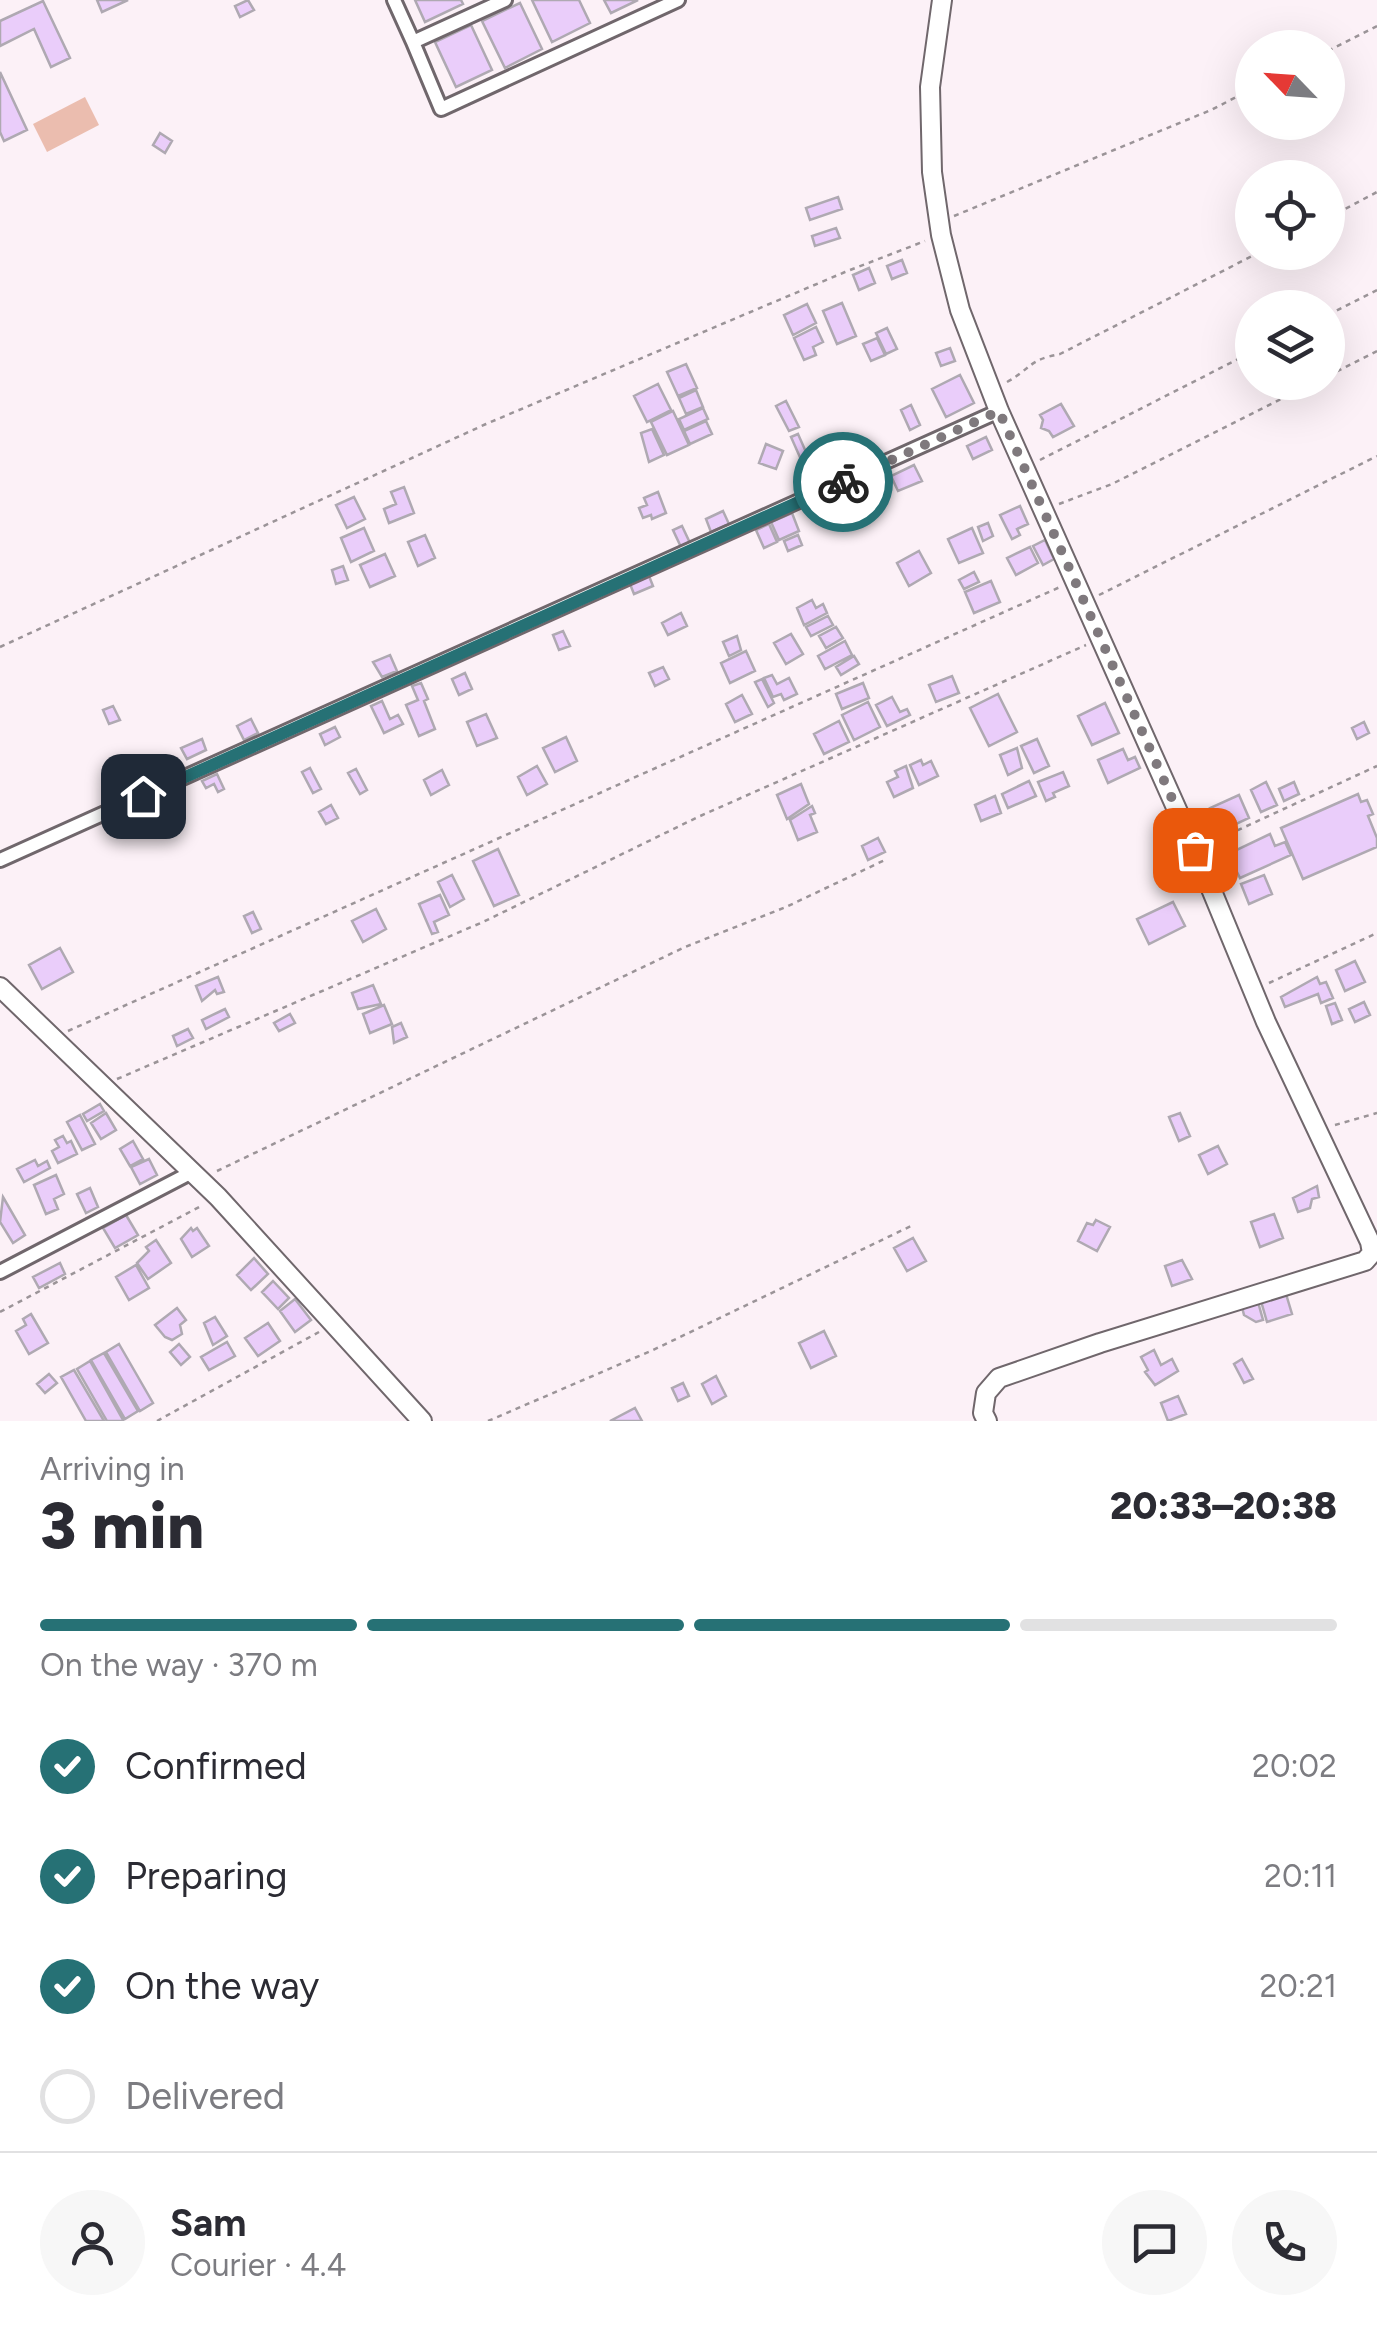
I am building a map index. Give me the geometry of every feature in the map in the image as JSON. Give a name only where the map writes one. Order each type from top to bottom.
[{"type":"street","points":[[394,0],[441,109],[678,0]]},
{"type":"street","points":[[413,42],[505,0]]},
{"type":"street","points":[[942,0],[930,87],[932,172],[940,228],[960,310],[999,411],[1195,850],[1266,1022],[1319,1129],[1372,1253],[1365,1261],[999,1378],[986,1393],[983,1414],[987,1421]]},
{"type":"street","points":[[0,860],[999,411]]},
{"type":"street","points":[[0,987],[218,1197],[422,1421]]},
{"type":"street","points":[[0,1272],[192,1172]]},
{"type":"path","points":[[1345,42],[1377,26]]},
{"type":"path","points":[[0,647],[486,424],[845,272],[1235,98]]},
{"type":"path","points":[[1345,209],[1377,192]]},
{"type":"path","points":[[993,391],[1022,374],[1036,358],[1060,354],[1235,265]]},
{"type":"path","points":[[1345,306],[1377,290]]},
{"type":"path","points":[[1345,367],[1377,351]]},
{"type":"path","points":[[1026,467],[1235,361]]},
{"type":"path","points":[[1044,510],[1112,484],[1278,400]]},
{"type":"path","points":[[1084,603],[1377,456]]},
{"type":"path","points":[[53,1038],[1075,580]]},
{"type":"path","points":[[102,1086],[483,922],[698,817],[1099,639]]},
{"type":"path","points":[[1195,850],[1377,766]]},
{"type":"path","points":[[192,1172],[211,1174],[685,947],[887,859]]},
{"type":"path","points":[[1254,990],[1377,932]]},
{"type":"path","points":[[1319,1129],[1377,1113]]},
{"type":"path","points":[[0,1312],[218,1197]]},
{"type":"path","points":[[488,1421],[653,1350],[911,1226]]},
{"type":"path","points":[[157,1421],[334,1324]]},
{"type":"shaded area","points":[[85,97],[99,125],[47,152],[33,124]]},
{"type":"building","points":[[97,0],[128,0],[102,12]]},
{"type":"building","points":[[248,0],[254,10],[240,17],[235,6]]},
{"type":"building","points":[[415,0],[461,0],[463,4],[425,22]]},
{"type":"building","points":[[532,0],[579,0],[590,23],[552,42]]},
{"type":"building","points":[[604,0],[638,0],[611,13]]},
{"type":"building","points":[[43,1],[70,58],[51,67],[34,29],[0,46],[0,21]]},
{"type":"building","points":[[520,3],[542,49],[505,68],[482,21]]},
{"type":"building","points":[[471,25],[492,70],[456,87],[435,42]]},
{"type":"building","points":[[0,72],[27,130],[4,141],[0,132]]},
{"type":"building","points":[[160,133],[172,141],[165,153],[153,145]]},
{"type":"building","points":[[838,197],[842,209],[810,220],[806,208]]},
{"type":"building","points":[[836,228],[840,238],[815,246],[812,236]]},
{"type":"building","points":[[902,260],[907,273],[892,279],[887,266]]},
{"type":"building","points":[[869,268],[875,283],[859,290],[853,275]]},
{"type":"building","points":[[842,303],[856,336],[837,344],[823,311]]},
{"type":"building","points":[[807,304],[816,323],[793,335],[784,315]]},
{"type":"building","points":[[816,327],[823,342],[813,347],[816,355],[804,360],[794,338]]},
{"type":"building","points":[[887,328],[897,349],[886,354],[876,333]]},
{"type":"building","points":[[877,338],[885,355],[871,361],[863,344]]},
{"type":"building","points":[[950,348],[955,361],[941,366],[936,353]]},
{"type":"building","points":[[686,364],[697,388],[678,396],[667,372]]},
{"type":"building","points":[[960,375],[974,403],[946,417],[932,389]]},
{"type":"building","points":[[658,384],[671,410],[647,422],[634,396]]},
{"type":"building","points":[[696,390],[703,407],[686,414],[679,398]]},
{"type":"building","points":[[786,401],[799,427],[789,431],[776,406]]},
{"type":"building","points":[[1061,404],[1074,426],[1053,437],[1041,428],[1040,415]]},
{"type":"building","points":[[911,405],[920,425],[910,430],[901,410]]},
{"type":"building","points":[[703,408],[708,419],[684,430],[679,419]]},
{"type":"building","points":[[673,411],[689,445],[667,455],[651,422]]},
{"type":"building","points":[[706,421],[712,434],[690,444],[684,431]]},
{"type":"building","points":[[652,429],[664,455],[649,462],[641,433]]},
{"type":"building","points":[[798,434],[810,461],[803,464],[791,437]]},
{"type":"building","points":[[986,437],[992,450],[973,459],[967,446]]},
{"type":"building","points":[[766,444],[783,451],[776,469],[759,463]]},
{"type":"building","points":[[821,453],[832,475],[821,480],[811,458]]},
{"type":"building","points":[[914,465],[922,481],[898,491],[891,476]]},
{"type":"building","points":[[404,487],[414,513],[389,523],[384,509],[396,504],[391,492]]},
{"type":"building","points":[[658,492],[666,513],[643,518],[639,508],[647,505],[644,498]]},
{"type":"building","points":[[354,497],[365,519],[347,528],[336,505]]},
{"type":"building","points":[[1020,506],[1028,524],[1017,529],[1020,535],[1012,539],[1000,515]]},
{"type":"building","points":[[723,511],[729,524],[711,532],[706,519]]},
{"type":"building","points":[[792,513],[799,531],[779,540],[771,522]]},
{"type":"building","points":[[988,523],[993,536],[983,541],[978,527]]},
{"type":"building","points":[[769,524],[777,542],[764,548],[756,530]]},
{"type":"building","points":[[682,526],[690,543],[681,547],[673,530]]},
{"type":"building","points":[[364,528],[374,551],[351,562],[341,538]]},
{"type":"building","points":[[972,528],[983,553],[959,563],[948,539]]},
{"type":"building","points":[[425,535],[435,558],[418,566],[408,542]]},
{"type":"building","points":[[798,535],[802,545],[788,551],[784,541]]},
{"type":"building","points":[[1045,540],[1054,559],[1043,565],[1033,546]]},
{"type":"building","points":[[1030,547],[1038,563],[1016,575],[1007,558]]},
{"type":"building","points":[[919,551],[931,573],[909,586],[897,563]]},
{"type":"building","points":[[385,554],[395,576],[370,587],[360,565]]},
{"type":"building","points":[[343,566],[348,580],[336,584],[332,570]]},
{"type":"building","points":[[974,572],[979,582],[964,589],[959,580]]},
{"type":"building","points":[[649,576],[653,586],[634,594],[630,584]]},
{"type":"building","points":[[991,581],[1000,602],[974,613],[965,592]]},
{"type":"building","points":[[812,600],[816,608],[823,604],[827,613],[804,625],[797,608]]},
{"type":"building","points":[[681,613],[687,626],[668,635],[662,623]]},
{"type":"building","points":[[828,616],[833,625],[811,636],[806,627]]},
{"type":"building","points":[[836,627],[843,638],[826,648],[819,636]]},
{"type":"building","points":[[563,631],[570,646],[559,650],[553,635]]},
{"type":"building","points":[[791,634],[803,654],[786,664],[774,643]]},
{"type":"building","points":[[737,636],[741,650],[729,656],[723,642]]},
{"type":"building","points":[[845,641],[852,655],[825,669],[818,656]]},
{"type":"building","points":[[746,651],[755,671],[730,683],[721,663]]},
{"type":"building","points":[[390,655],[397,671],[382,677],[373,662]]},
{"type":"building","points":[[854,656],[859,664],[841,675],[836,667]]},
{"type":"building","points":[[663,667],[669,679],[655,686],[649,673]]},
{"type":"building","points":[[465,673],[472,689],[459,695],[452,679]]},
{"type":"building","points":[[772,675],[777,684],[789,678],[797,694],[784,700],[781,694],[773,697],[764,678]]},
{"type":"building","points":[[952,676],[959,693],[936,702],[929,685]]},
{"type":"building","points":[[762,679],[774,703],[768,707],[755,682]]},
{"type":"building","points":[[421,683],[435,729],[419,736],[406,705],[418,700],[412,686]]},
{"type":"building","points":[[863,683],[869,698],[842,709],[836,694]]},
{"type":"building","points":[[998,694],[1017,732],[989,746],[970,708]]},
{"type":"building","points":[[742,695],[752,714],[735,722],[726,704]]},
{"type":"building","points":[[892,697],[900,712],[907,709],[910,715],[887,726],[876,705]]},
{"type":"building","points":[[382,701],[390,719],[398,715],[403,724],[384,733],[371,706]]},
{"type":"building","points":[[868,702],[880,727],[854,740],[842,715]]},
{"type":"building","points":[[1105,703],[1119,733],[1092,745],[1078,716]]},
{"type":"building","points":[[113,706],[120,720],[109,724],[103,710]]},
{"type":"building","points":[[486,714],[497,738],[477,746],[467,722]]},
{"type":"building","points":[[251,719],[258,733],[244,740],[237,726]]},
{"type":"building","points":[[839,721],[849,742],[824,754],[814,734]]},
{"type":"building","points":[[1364,722],[1369,733],[1357,739],[1352,728]]},
{"type":"building","points":[[335,727],[340,737],[325,745],[320,734]]},
{"type":"building","points":[[566,737],[577,761],[555,772],[543,748]]},
{"type":"building","points":[[202,739],[206,750],[187,759],[181,748]]},
{"type":"building","points":[[1037,739],[1049,766],[1034,773],[1021,746]]},
{"type":"building","points":[[1017,748],[1022,768],[1008,775],[1000,755]]},
{"type":"building","points":[[1123,749],[1128,760],[1135,757],[1140,768],[1108,783],[1098,760]]},
{"type":"building","points":[[921,760],[923,765],[931,761],[938,776],[919,785],[910,765]]},
{"type":"building","points":[[537,766],[547,784],[527,795],[518,777]]},
{"type":"building","points":[[906,766],[913,788],[894,797],[887,782],[898,777],[895,771]]},
{"type":"building","points":[[310,768],[321,789],[313,793],[302,772]]},
{"type":"building","points":[[356,769],[367,790],[360,794],[348,773]]},
{"type":"building","points":[[442,770],[449,785],[431,795],[424,780]]},
{"type":"building","points":[[1063,772],[1069,786],[1046,801],[1038,782]]},
{"type":"building","points":[[217,774],[224,789],[218,792],[214,784],[206,788],[202,781]]},
{"type":"building","points":[[1029,781],[1036,796],[1008,808],[1002,794]]},
{"type":"building","points":[[1266,782],[1277,805],[1261,812],[1251,790]]},
{"type":"building","points":[[1294,782],[1299,794],[1284,801],[1279,789]]},
{"type":"building","points":[[801,784],[809,804],[787,819],[777,795]]},
{"type":"building","points":[[1358,794],[1361,802],[1367,800],[1373,814],[1368,816],[1377,847],[1303,879],[1281,828]]},
{"type":"building","points":[[1239,795],[1249,818],[1221,831],[1210,808]]},
{"type":"building","points":[[995,796],[1001,813],[981,821],[975,805]]},
{"type":"building","points":[[331,805],[338,818],[326,824],[319,812]]},
{"type":"building","points":[[812,806],[815,813],[810,815],[817,832],[798,840],[790,820]]},
{"type":"building","points":[[1270,834],[1275,846],[1285,842],[1291,855],[1240,878],[1228,854]]},
{"type":"building","points":[[878,838],[885,852],[868,860],[862,846]]},
{"type":"building","points":[[498,849],[519,895],[494,906],[473,861]]},
{"type":"building","points":[[1179,868],[1187,885],[1178,890],[1170,872]]},
{"type":"building","points":[[452,875],[464,899],[450,907],[438,882]]},
{"type":"building","points":[[1264,875],[1272,894],[1249,904],[1241,884]]},
{"type":"building","points":[[440,895],[449,915],[434,922],[438,932],[432,934],[419,904]]},
{"type":"building","points":[[1173,902],[1185,926],[1149,944],[1137,919]]},
{"type":"building","points":[[376,909],[386,929],[363,942],[352,921]]},
{"type":"building","points":[[253,912],[261,929],[252,933],[244,916]]},
{"type":"building","points":[[60,948],[73,972],[42,989],[29,965]]},
{"type":"building","points":[[1355,961],[1365,982],[1345,991],[1336,970]]},
{"type":"building","points":[[218,977],[224,992],[217,994],[215,990],[202,1001],[196,986]]},
{"type":"building","points":[[1317,977],[1320,984],[1326,982],[1333,998],[1321,1003],[1318,994],[1285,1007],[1281,997]]},
{"type":"building","points":[[373,985],[381,1004],[358,1009],[352,993]]},
{"type":"building","points":[[1364,1002],[1370,1015],[1355,1022],[1349,1009]]},
{"type":"building","points":[[1335,1003],[1342,1020],[1332,1024],[1326,1006]]},
{"type":"building","points":[[384,1005],[392,1024],[370,1033],[363,1014]]},
{"type":"building","points":[[225,1009],[229,1017],[206,1029],[202,1020]]},
{"type":"building","points":[[290,1014],[295,1023],[279,1031],[274,1023]]},
{"type":"building","points":[[401,1023],[407,1037],[394,1043],[392,1027]]},
{"type":"building","points":[[188,1029],[193,1038],[177,1046],[173,1036]]},
{"type":"building","points":[[100,1104],[104,1111],[87,1121],[83,1114]]},
{"type":"building","points":[[106,1113],[116,1130],[101,1139],[91,1123]]},
{"type":"building","points":[[1180,1113],[1190,1136],[1179,1141],[1169,1117]]},
{"type":"building","points":[[80,1115],[95,1144],[82,1150],[67,1122]]},
{"type":"building","points":[[63,1136],[67,1143],[71,1141],[77,1154],[58,1163],[52,1151],[59,1147],[55,1140]]},
{"type":"building","points":[[133,1141],[143,1159],[130,1166],[120,1149]]},
{"type":"building","points":[[1218,1146],[1227,1164],[1208,1174],[1199,1155]]},
{"type":"building","points":[[149,1159],[157,1175],[140,1184],[131,1167]]},
{"type":"building","points":[[35,1160],[38,1166],[47,1161],[50,1168],[24,1182],[17,1169]]},
{"type":"building","points":[[56,1175],[64,1194],[54,1199],[58,1209],[46,1214],[34,1185]]},
{"type":"building","points":[[1317,1186],[1319,1197],[1312,1199],[1310,1208],[1298,1212],[1293,1198]]},
{"type":"building","points":[[90,1188],[98,1207],[86,1213],[77,1194]]},
{"type":"building","points":[[3,1197],[25,1235],[13,1243],[0,1222]]},
{"type":"building","points":[[1274,1214],[1283,1238],[1260,1247],[1251,1222]]},
{"type":"building","points":[[126,1215],[138,1235],[115,1248],[103,1228]]},
{"type":"building","points":[[1096,1220],[1110,1227],[1097,1251],[1078,1241],[1087,1223],[1093,1225]]},
{"type":"building","points":[[191,1228],[197,1228],[209,1246],[192,1257],[181,1239]]},
{"type":"building","points":[[913,1238],[926,1261],[907,1271],[894,1248]]},
{"type":"building","points":[[156,1240],[171,1263],[148,1279],[137,1263],[149,1251],[146,1247]]},
{"type":"building","points":[[254,1258],[268,1274],[251,1290],[237,1275]]},
{"type":"building","points":[[1182,1260],[1192,1279],[1172,1286],[1165,1266]]},
{"type":"building","points":[[60,1263],[65,1274],[39,1288],[33,1277]]},
{"type":"building","points":[[136,1265],[149,1288],[129,1300],[116,1277]]},
{"type":"building","points":[[273,1281],[289,1298],[278,1309],[262,1292]]},
{"type":"building","points":[[1286,1294],[1292,1314],[1267,1322],[1261,1301]]},
{"type":"building","points":[[295,1299],[311,1320],[295,1332],[280,1311]]},
{"type":"building","points":[[1258,1302],[1263,1320],[1256,1322],[1244,1315],[1242,1307]]},
{"type":"building","points":[[177,1308],[186,1320],[180,1325],[182,1334],[172,1340],[155,1325]]},
{"type":"building","points":[[31,1314],[48,1343],[29,1354],[16,1331],[26,1325],[23,1319]]},
{"type":"building","points":[[215,1317],[227,1336],[213,1345],[204,1323]]},
{"type":"building","points":[[268,1323],[280,1341],[258,1356],[245,1338]]},
{"type":"building","points":[[824,1331],[836,1356],[811,1368],[799,1343]]},
{"type":"building","points":[[227,1342],[235,1356],[209,1370],[201,1357]]},
{"type":"building","points":[[119,1344],[153,1403],[140,1411],[106,1352]]},
{"type":"building","points":[[179,1344],[190,1357],[181,1365],[170,1352]]},
{"type":"building","points":[[1154,1350],[1161,1365],[1172,1359],[1178,1371],[1155,1385],[1145,1372],[1148,1370],[1141,1357]]},
{"type":"building","points":[[104,1353],[138,1411],[125,1419],[91,1360]]},
{"type":"building","points":[[1242,1359],[1253,1379],[1244,1383],[1234,1364]]},
{"type":"building","points":[[90,1361],[122,1421],[107,1421],[77,1369]]},
{"type":"building","points":[[74,1370],[104,1421],[86,1421],[61,1377]]},
{"type":"building","points":[[49,1374],[57,1383],[45,1393],[37,1384]]},
{"type":"building","points":[[716,1376],[726,1396],[712,1404],[702,1384]]},
{"type":"building","points":[[683,1383],[689,1396],[678,1401],[672,1388]]},
{"type":"building","points":[[1178,1396],[1186,1414],[1168,1421],[1161,1403]]},
{"type":"building","points":[[635,1408],[642,1421],[610,1421]]},
{"type":"way so far","points":[[843,482],[999,411],[1195,850]]},
{"type":"route","points":[[143,796],[843,482]]}]
